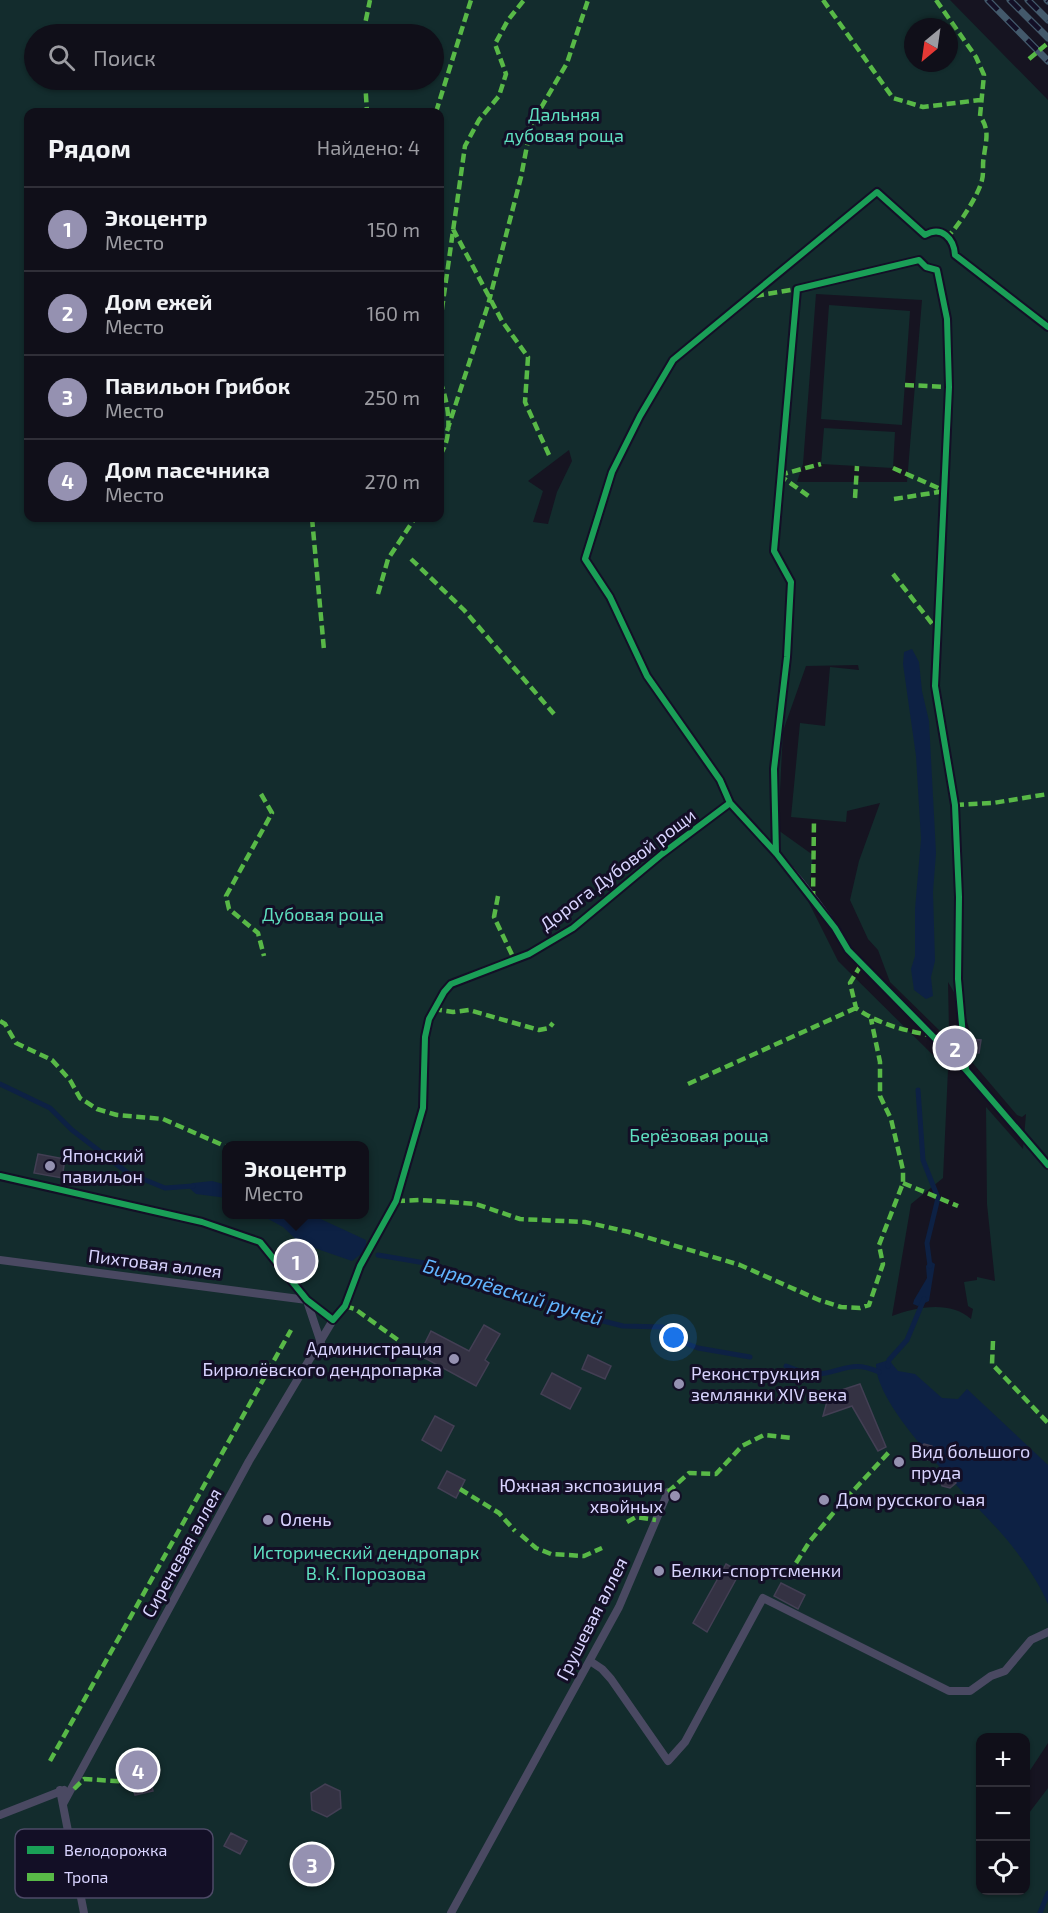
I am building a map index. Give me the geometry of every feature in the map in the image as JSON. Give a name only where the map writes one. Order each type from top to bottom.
[{"type":"lane","name":"Дорога Дубовой рощи","points":[[433,1009],[451,984],[529,954],[573,928],[730,803],[776,853],[836,928],[854,957],[966,1070],[1048,1165]]},
{"type":"lane","name":"Сиреневая аллея","points":[[63,1804],[249,1461],[333,1320],[345,1306],[360,1266],[396,1201],[423,1108],[425,1037],[433,1009]]},
{"type":"lane","name":"Пихтовая аллея","points":[[0,1260],[307,1300]]},
{"type":"lane","points":[[307,1300],[333,1320]]},
{"type":"lane","points":[[307,1300],[321,1343]]},
{"type":"lane","name":"Грушевая аллея","points":[[451,1913],[619,1607],[668,1492]]},
{"type":"lane","points":[[590,1660],[611,1680],[668,1761],[685,1742],[763,1598],[949,1691],[970,1691],[991,1676],[1005,1671],[1031,1640],[1048,1632]]},
{"type":"lane","points":[[0,1815],[60,1790],[71,1789]]},
{"type":"lane","points":[[60,1790],[68,1829]]},
{"type":"lane","points":[[81,1898],[84,1913]]},
{"type":"green space","points":[[0,0],[950,0],[1048,100],[1048,1743],[1030,1770],[1030,1733],[976,1733],[976,1895],[1030,1895],[1030,1812],[1048,1788],[1048,1913],[0,1913]],"holes":[[[816,294],[922,300],[907,482],[797,482],[803,464]],[[569,450],[572,461],[557,492],[548,524],[533,522],[543,491],[528,481]],[[858,665],[859,670],[830,667],[825,726],[800,723],[791,817],[846,822],[847,811],[880,803],[859,861],[850,900],[868,939],[878,950],[890,982],[940,1031],[949,1031],[948,982],[963,1008],[977,1055],[972,1056],[971,1061],[1017,1115],[1022,1117],[1026,1114],[1023,1149],[986,1107],[987,1204],[995,1281],[977,1277],[977,1280],[964,1282],[968,1306],[973,1309],[971,1319],[963,1313],[943,1307],[922,1308],[892,1316],[911,1204],[943,1178],[948,1070],[838,961],[808,901],[813,855],[778,830],[783,731],[806,666]]]},
{"type":"green space","points":[[829,305],[910,311],[902,425],[821,419]]},
{"type":"green space","points":[[824,428],[895,432],[893,468],[821,464]]},
{"type":"water","points":[[912,649],[919,662],[922,691],[929,721],[936,853],[933,892],[935,961],[931,977],[933,996],[926,999],[914,990],[911,969],[915,956],[915,909],[921,839],[916,756],[903,664],[904,652]]},
{"type":"water","points":[[212,1181],[222,1184],[222,1197],[196,1194],[187,1186]]},
{"type":"water","points":[[268,1219],[321,1219],[366,1240],[366,1250],[352,1261],[300,1243],[283,1227]]},
{"type":"water","points":[[930,1261],[935,1264],[929,1301],[918,1306],[913,1304],[914,1300],[927,1278],[926,1266]]},
{"type":"water","points":[[889,1360],[898,1371],[915,1374],[942,1398],[958,1399],[967,1389],[1048,1465],[1048,1604],[1032,1574],[1012,1546],[932,1458],[893,1407],[881,1384],[876,1364]]},
{"type":"building","points":[[966,1039],[981,1040],[979,1053],[965,1052]]},
{"type":"building","name":"Японcкий павильон","points":[[38,1154],[65,1159],[62,1178],[34,1173]]},
{"type":"building","points":[[285,1243],[295,1256],[300,1251],[314,1266],[299,1280],[275,1253]]},
{"type":"building","name":"Администрация Бирюлёвского дендропарка","points":[[484,1325],[500,1334],[485,1360],[489,1363],[476,1386],[419,1355],[431,1331],[469,1351]]},
{"type":"building","points":[[588,1355],[611,1366],[605,1379],[582,1369]]},
{"type":"building","points":[[552,1373],[581,1388],[570,1409],[541,1394]]},
{"type":"building","points":[[860,1384],[886,1447],[878,1451],[852,1406],[823,1416],[829,1394]]},
{"type":"building","points":[[435,1416],[454,1426],[441,1451],[422,1440]]},
{"type":"building","points":[[924,1444],[932,1446],[934,1454],[928,1460],[920,1457],[918,1449]]},
{"type":"building","points":[[447,1471],[465,1480],[456,1498],[438,1488]]},
{"type":"building","points":[[946,1472],[954,1474],[956,1483],[950,1488],[942,1486],[940,1478]]},
{"type":"building","points":[[726,1564],[740,1572],[707,1632],[693,1623]]},
{"type":"building","points":[[781,1583],[805,1595],[798,1609],[774,1596]]},
{"type":"building","points":[[145,1759],[153,1791],[135,1795],[127,1763]]},
{"type":"building","points":[[325,1784],[340,1791],[341,1808],[327,1817],[312,1810],[311,1793]]},
{"type":"building","points":[[231,1833],[247,1841],[240,1854],[224,1846]]},
{"type":"building","points":[[312,1850],[320,1854],[324,1862],[320,1870],[312,1874],[304,1870],[300,1862],[304,1854]]},
{"type":"waterway","name":"Бирюлёвский ручей","points":[[0,1084],[50,1108],[72,1130],[128,1173],[165,1188],[193,1186]]},
{"type":"waterway","points":[[918,1090],[923,1160],[938,1198],[927,1243],[930,1266]]},
{"type":"waterway","name":"Бирюлёвский ручей","points":[[378,1255],[431,1264],[599,1320],[623,1326],[663,1327],[677,1340],[698,1348],[750,1357]]},
{"type":"waterway","points":[[888,1366],[889,1360],[907,1340],[924,1299]]},
{"type":"waterway","name":"Бирюлёвский ручей","points":[[786,1366],[815,1374],[848,1367],[862,1367],[879,1372]]},
{"type":"waterway","name":"Бирюлёвский ручей","points":[[1040,1913],[1048,1893]]},
{"type":"railway","points":[[988,0],[1048,61]]},
{"type":"railway","points":[[1010,0],[1048,38]]},
{"type":"railway","points":[[1028,0],[1048,20]]},
{"type":"marked path","points":[[365,24],[370,0]]},
{"type":"marked path","points":[[444,86],[471,0]]},
{"type":"marked path","points":[[444,295],[465,146],[479,120],[499,96],[506,74],[495,44],[508,20],[524,0]]},
{"type":"marked path","points":[[447,431],[488,305],[521,177],[531,125],[567,63],[588,0]]},
{"type":"marked path","points":[[823,0],[893,98],[923,107],[980,100]]},
{"type":"marked path","points":[[936,0],[976,57],[984,75],[980,116],[987,135],[982,180],[968,210],[948,236]]},
{"type":"marked path","points":[[1029,59],[1048,43]]},
{"type":"marked path","points":[[366,90],[367,108]]},
{"type":"marked path","points":[[437,108],[443,90]]},
{"type":"marked path","points":[[453,229],[502,321],[528,357],[525,402],[549,455]]},
{"type":"marked path","points":[[755,296],[797,289]]},
{"type":"marked path","points":[[905,385],[949,387]]},
{"type":"marked path","points":[[444,395],[448,418],[444,447]]},
{"type":"marked path","points":[[779,475],[821,464]]},
{"type":"marked path","points":[[855,498],[857,466]]},
{"type":"marked path","points":[[893,468],[945,491]]},
{"type":"marked path","points":[[779,475],[810,497]]},
{"type":"marked path","points":[[894,499],[945,491]]},
{"type":"marked path","points":[[312,522],[324,650]]},
{"type":"marked path","points":[[378,594],[388,559],[412,522]]},
{"type":"marked path","points":[[411,559],[464,610],[554,714]]},
{"type":"marked path","points":[[893,574],[937,630]]},
{"type":"marked path","points":[[261,794],[272,813],[226,896],[229,909],[258,933],[264,956]]},
{"type":"marked path","points":[[955,805],[993,803],[1048,794]]},
{"type":"marked path","points":[[813,900],[814,819]]},
{"type":"marked path","points":[[498,896],[494,917],[515,961]]},
{"type":"marked path","points":[[861,965],[850,983],[856,1008],[891,1026],[929,1035]]},
{"type":"marked path","points":[[688,1084],[856,1008]]},
{"type":"marked path","points":[[433,1009],[453,1012],[469,1010],[539,1030],[549,1028],[553,1023]]},
{"type":"marked path","points":[[396,1201],[421,1200],[476,1204],[520,1219],[585,1222],[629,1232],[740,1265],[819,1300],[841,1307],[860,1308],[869,1305],[883,1264],[879,1245],[903,1183],[903,1170],[891,1119],[880,1096],[880,1062],[871,1019]]},
{"type":"marked path","points":[[0,1021],[5,1024],[16,1043],[52,1060],[70,1080],[80,1098],[97,1109],[117,1115],[163,1119],[222,1145]]},
{"type":"marked path","points":[[903,1183],[958,1206]]},
{"type":"marked path","points":[[345,1306],[355,1309],[398,1340]]},
{"type":"marked path","points":[[50,1761],[291,1330]]},
{"type":"marked path","points":[[993,1341],[992,1364],[1048,1423]]},
{"type":"marked path","points":[[668,1492],[689,1473],[716,1474],[742,1446],[764,1435],[793,1438]]},
{"type":"marked path","points":[[796,1563],[810,1541],[840,1505],[890,1451]]},
{"type":"marked path","points":[[460,1489],[499,1513],[515,1531]]},
{"type":"marked path","points":[[627,1522],[636,1517],[656,1520]]},
{"type":"marked path","points":[[521,1535],[536,1548],[551,1554],[584,1556],[602,1548]]},
{"type":"marked path","points":[[74,1789],[84,1779],[129,1782]]},
{"type":"cycle path","points":[[1048,327],[955,255],[950,239],[946,235],[937,232],[925,235],[877,192],[673,360],[640,416],[612,472],[585,559],[610,597],[647,676],[720,780],[730,803],[776,853],[835,928],[848,950],[966,1070],[1048,1165]]},
{"type":"cycle path","points":[[776,853],[774,769],[787,657],[791,582],[774,551],[797,289],[919,260],[926,267],[937,270],[947,319],[949,387],[935,686],[955,805],[959,897],[958,979],[966,1070]]},
{"type":"cycle path","points":[[0,1176],[202,1222],[260,1242],[307,1300],[333,1320],[345,1306],[360,1266],[396,1201],[423,1108],[425,1037],[429,1019],[444,992],[451,984],[529,954],[573,928],[662,854],[730,803]]},
{"type":"place","name":"Дом ежей","points":[[955,1048]]},
{"type":"place","name":"Японcкий павильон","points":[[50,1166]]},
{"type":"place","name":"Экоцентр","points":[[296,1261]]},
{"type":"place","name":"Администрация Бирюлёвского дендропарка","points":[[454,1359]]},
{"type":"place","name":"Реконструкция землянки XIV века","points":[[679,1384]]},
{"type":"place","name":"Вид большого пруда","points":[[899,1462]]},
{"type":"place","name":"Южная экспозиция хвойных","points":[[675,1496]]},
{"type":"place","name":"Дом русского чая","points":[[824,1500]]},
{"type":"place","name":"Олень","points":[[268,1520]]},
{"type":"place","name":"Белки-спортсменки","points":[[659,1571]]},
{"type":"place","name":"Дом пасечника","points":[[138,1770]]},
{"type":"place","name":"Павильон Грибок","points":[[312,1864]]},
{"type":"park label","name":"Дальняя дубовая роща","points":[[564,125]]},
{"type":"park label","name":"Дубовая роща","points":[[323,915]]},
{"type":"park label","name":"Берёзовая роща","points":[[699,1136]]},
{"type":"park label","name":"Исторический дендропарк В. К. Порозова","points":[[366,1563]]}]
